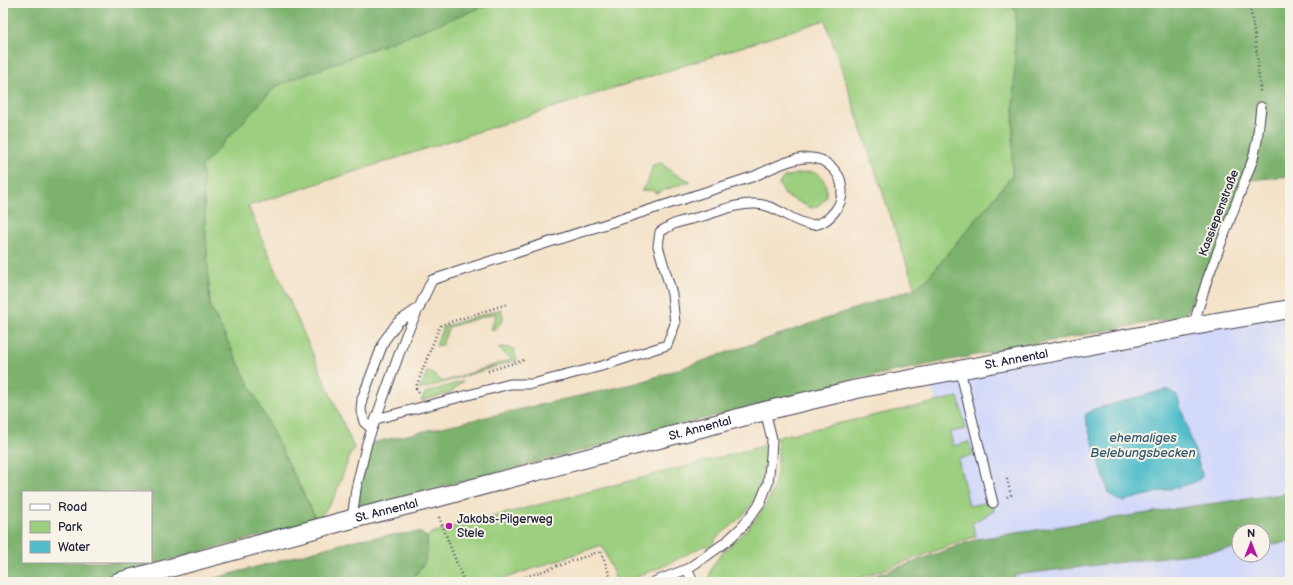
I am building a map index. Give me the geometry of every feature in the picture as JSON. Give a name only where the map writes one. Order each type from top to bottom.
[{"type":"street","name":"St. Annental","points":[[118,582],[352,518],[432,499],[766,411],[857,389],[1290,309]]},
{"type":"lane","name":"Kassiepenstraße","points":[[1193,326],[1207,280],[1253,159],[1257,141],[1261,107]]},
{"type":"lane","points":[[352,518],[356,489],[366,443],[406,336],[432,280],[755,176],[794,160],[810,158],[822,160],[833,168],[839,178],[842,187],[840,205],[829,218],[819,224],[811,225],[796,221],[785,214],[758,204],[744,204],[673,224],[660,232],[658,246],[672,294],[675,324],[667,345],[602,366],[532,384],[510,384],[376,419]]},
{"type":"lane","points":[[372,429],[364,422],[361,411],[362,399],[384,341],[398,322],[420,306]]},
{"type":"lane","points":[[960,370],[993,504]]},
{"type":"lane","points":[[654,582],[687,569],[726,542],[743,526],[760,503],[768,483],[772,456],[772,439],[766,411]]},
{"type":"lane","points":[[687,569],[693,582]]},
{"type":"path","points":[[1249,3],[1259,69],[1261,107]]},
{"type":"path","points":[[420,392],[417,392],[417,384],[441,325],[507,304]]},
{"type":"path","points":[[487,372],[524,360]]},
{"type":"path","points":[[1007,479],[1010,492]]},
{"type":"path","points":[[432,499],[464,582]]},
{"type":"path","points":[[511,582],[601,551],[612,582]]},
{"type":"shaded area","points":[[1290,310],[1290,493],[977,539],[928,377]]},
{"type":"shaded area","points":[[1290,542],[1290,582],[1016,582],[1014,575],[1231,549],[1231,563],[1271,563],[1271,544]]},
{"type":"green space","points":[[3,3],[493,3],[276,86],[202,166],[210,306],[317,521],[87,582],[3,582]]},
{"type":"green space","points":[[493,3],[1008,3],[1016,10],[1012,176],[927,279],[915,289],[825,20],[248,206],[354,448],[334,498],[317,521],[210,306],[202,166],[276,86]]},
{"type":"green space","points":[[1008,3],[1290,3],[1290,176],[1250,180],[1185,316],[996,351],[857,379],[357,509],[367,444],[641,382],[915,288],[927,279],[1012,176],[1016,10]]},
{"type":"green space","points":[[662,163],[675,174],[691,181],[656,193],[651,190],[641,191],[648,181],[653,165]]},
{"type":"green space","points":[[814,172],[822,178],[826,185],[827,193],[824,200],[818,206],[811,208],[785,195],[779,184],[784,177]]},
{"type":"green space","points":[[501,309],[503,319],[494,329],[491,330],[496,313],[449,327],[442,345],[436,346],[443,327]]},
{"type":"green space","points":[[503,347],[514,349],[517,360],[419,390],[428,370],[443,382],[512,359],[498,348]]},
{"type":"green space","points":[[463,381],[450,393],[421,401],[425,393]]},
{"type":"green space","points":[[958,397],[966,429],[950,432],[953,446],[969,442],[973,455],[958,459],[969,506],[993,501],[994,511],[972,523],[976,536],[849,582],[710,582],[712,567],[723,552],[753,523],[765,506],[771,494],[777,472],[777,437]]},
{"type":"green space","points":[[767,445],[762,476],[756,497],[751,505],[732,526],[715,539],[715,542],[707,548],[705,545],[664,566],[623,582],[617,582],[602,545],[500,580],[500,582],[414,582],[413,578],[424,563],[427,550],[427,537],[431,533]]},
{"type":"green space","points":[[1290,493],[1290,542],[1271,544],[1271,523],[1231,523],[1231,549],[1014,575],[1016,582],[858,582],[977,539]]},
{"type":"green space","points":[[419,532],[427,537],[427,550],[424,563],[413,578],[414,582],[201,582],[359,539]]},
{"type":"water","name":"ehemaliges Belebungsbecken","points":[[1164,390],[1169,390],[1177,395],[1202,474],[1201,478],[1193,483],[1124,501],[1117,500],[1109,493],[1085,418],[1086,414],[1094,409]]},
{"type":"place","name":"Jakobs-Pilgerweg Stele","points":[[449,526]]}]
